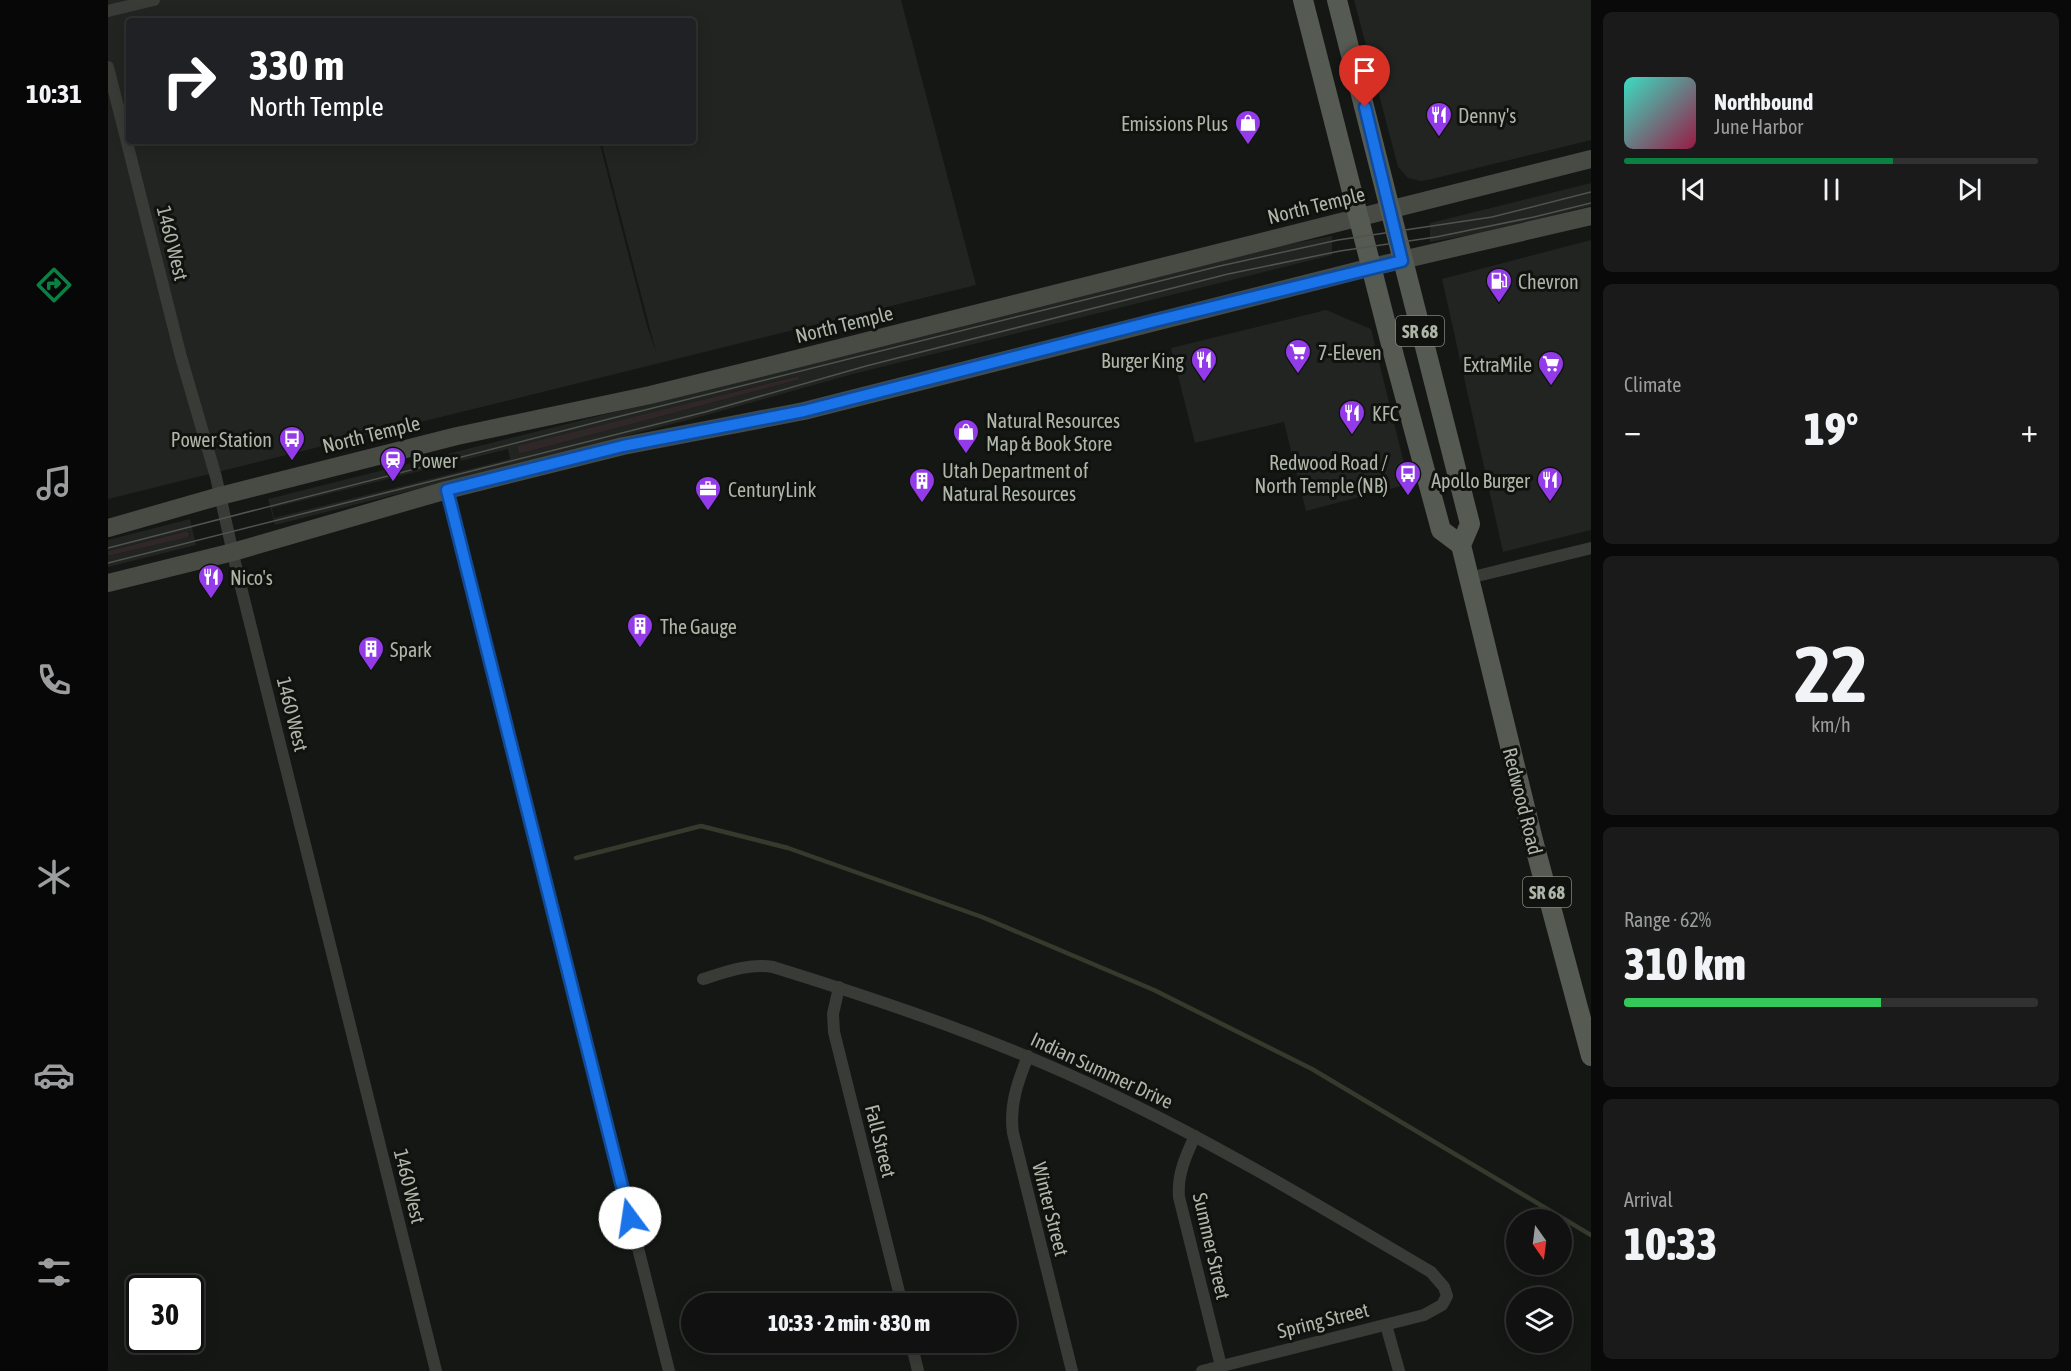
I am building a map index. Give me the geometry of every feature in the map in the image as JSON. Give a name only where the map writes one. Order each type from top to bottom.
[{"type":"main road","name":"SR 68","points":[[1303,0],[1441,530],[1461,545]]},
{"type":"main road","name":"Redwood Road","points":[[1337,0],[1470,524],[1461,545],[1533,840],[1591,1056]]},
{"type":"main road","name":"North Temple","points":[[108,528],[220,496],[458,436],[650,395],[1591,159]]},
{"type":"main road","points":[[108,583],[233,552],[447,490],[623,446],[804,411],[1372,267],[1591,216]]},
{"type":"street","points":[[108,11],[154,0]]},
{"type":"street","name":"1460 West","points":[[108,68],[126,139]]},
{"type":"street","name":"1460 West","points":[[127,144],[220,496],[436,1371]]},
{"type":"street","points":[[447,490],[669,1371]]},
{"type":"street","points":[[1469,578],[1591,548]]},
{"type":"street","name":"Indian Summer Drive","points":[[703,979],[743,968],[764,966],[839,987],[1028,1056],[1112,1094],[1196,1136],[1431,1272],[1444,1287],[1447,1296]]},
{"type":"street","name":"Fall Street","points":[[839,987],[833,1014],[834,1032],[899,1293]]},
{"type":"street","name":"Winter Street","points":[[1028,1056],[1016,1088],[1012,1112],[1013,1133],[1072,1371]]},
{"type":"street","name":"Summer Street","points":[[1196,1136],[1178,1181],[1179,1197],[1221,1366]]},
{"type":"street","name":"Spring Street","points":[[1202,1371],[1433,1311],[1442,1305],[1447,1296]]},
{"type":"street","points":[[1386,1325],[1399,1371]]},
{"type":"street","points":[[914,1353],[918,1371]]},
{"type":"shaded area","points":[[108,0],[901,0],[976,285],[108,499]],"holes":[[[126,18],[696,18],[696,144],[602,144],[656,352],[647,326],[600,144],[126,144]]]},
{"type":"shaded area","points":[[1354,0],[1591,0],[1591,140],[1432,179],[1421,181],[1408,178],[1398,167]]},
{"type":"shaded area","points":[[1591,183],[1591,206],[1480,233],[1430,242],[1430,223]]},
{"type":"shaded area","points":[[1332,236],[1332,255],[853,374],[692,419],[275,525],[268,499],[1258,250]],"holes":[[[797,376],[798,380],[519,454],[517,447]],[[508,449],[510,459],[274,518],[272,508]]]},
{"type":"shaded area","points":[[1591,240],[1591,530],[1503,552],[1442,279]]},
{"type":"shaded area","points":[[1326,310],[1371,329],[1409,484],[1306,511],[1284,422],[1195,443],[1171,348]]},
{"type":"shaded area","points":[[798,376],[798,380],[519,454],[517,446]]},
{"type":"shaded area","points":[[190,519],[196,545],[108,567],[108,556],[190,536],[189,531],[186,531],[108,551],[108,540]]},
{"type":"shaded area","points":[[187,531],[190,534],[188,537],[108,556],[108,551]]},
{"type":"waterway","points":[[576,858],[701,826],[788,848],[982,917],[1154,990],[1312,1069],[1591,1235]]},
{"type":"tram line","points":[[108,548],[609,419],[1220,266],[1338,240],[1492,217],[1591,192]]},
{"type":"tram line","points":[[108,563],[705,412],[866,366],[1228,274],[1340,251],[1436,237],[1591,203]]},
{"type":"place","name":"Denny's","points":[[1439,138]]},
{"type":"place","name":"Emissions Plus","points":[[1248,146]]},
{"type":"place","name":"Chevron","points":[[1499,304]]},
{"type":"place","name":"7-Eleven","points":[[1298,375]]},
{"type":"place","name":"Burger King","points":[[1204,383]]},
{"type":"place","name":"ExtraMile","points":[[1551,387]]},
{"type":"place","name":"KFC","points":[[1352,436]]},
{"type":"place","name":"Natural Resources Map & Book Store","points":[[966,455]]},
{"type":"place","name":"Power Station","points":[[292,462]]},
{"type":"place","name":"Power","points":[[393,483]]},
{"type":"place","name":"Redwood Road / North Temple (NB)","points":[[1408,497]]},
{"type":"place","name":"Apollo Burger","points":[[1550,503]]},
{"type":"place","name":"Utah Department of Natural Resources","points":[[922,504]]},
{"type":"place","name":"CenturyLink","points":[[708,512]]},
{"type":"place","name":"Nico's","points":[[211,600]]},
{"type":"place","name":"The Gauge","points":[[640,649]]},
{"type":"place","name":"Spark","points":[[371,672]]},
{"type":"route","points":[[630,1218],[447,490],[623,446],[804,411],[1155,321],[1402,261],[1365,107]]}]
